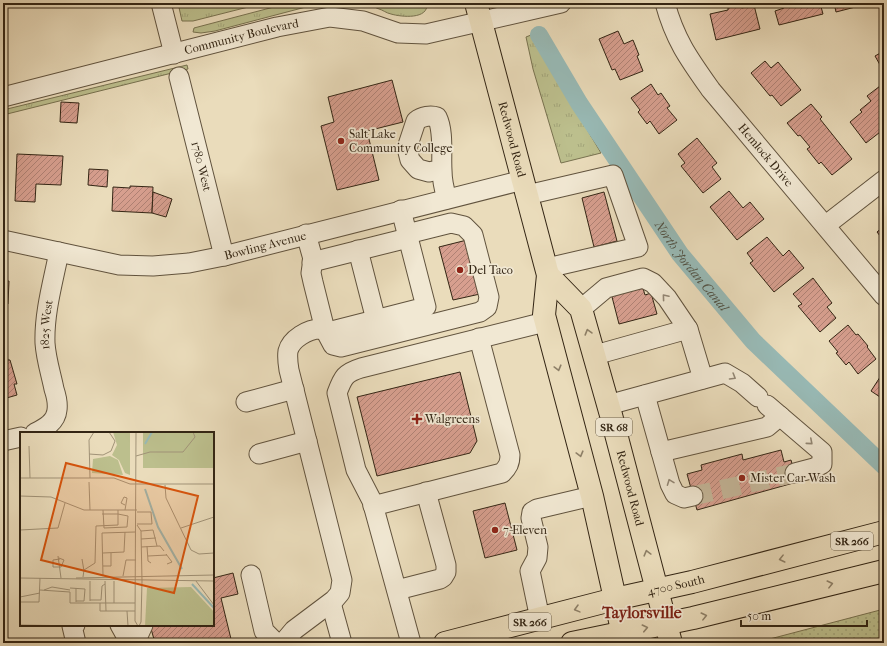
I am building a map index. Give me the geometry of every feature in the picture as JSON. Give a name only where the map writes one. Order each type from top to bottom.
[{"type":"main road","name":"Redwood Road","points":[[478,13],[548,271],[544,315],[545,322],[592,496],[624,638]]},
{"type":"main road","name":"Redwood Road","points":[[548,271],[581,309],[595,355],[668,633]]},
{"type":"main road","name":"4700 South","points":[[445,643],[614,599],[657,590],[884,532]]},
{"type":"main road","points":[[572,643],[668,633],[693,618],[884,571]]},
{"type":"street","points":[[161,3],[174,54]]},
{"type":"street","name":"Community Boulevard","points":[[3,97],[277,27],[330,16],[363,21],[398,33],[426,34],[478,13],[560,3]]},
{"type":"street","name":"Hemlock Drive","points":[[665,3],[676,36],[687,57],[711,90],[826,225],[884,296]]},
{"type":"street","name":"1780 West","points":[[179,78],[224,256]]},
{"type":"street","points":[[442,169],[447,199]]},
{"type":"street","name":"Bowling Avenue","points":[[3,240],[119,264],[153,266],[189,263],[224,256],[447,199],[613,175],[638,247],[548,271]]},
{"type":"street","points":[[826,225],[884,180]]},
{"type":"street","points":[[283,643],[294,630],[331,603],[340,593],[342,580],[294,389],[287,359],[288,349],[300,336],[309,331],[319,329],[332,331],[426,307],[401,210]]},
{"type":"street","points":[[306,234],[312,262],[311,273],[313,282],[325,330],[333,345],[341,347],[480,312],[487,307],[489,297],[473,235],[464,226],[451,223],[312,262]]},
{"type":"street","points":[[358,250],[376,320]]},
{"type":"street","name":"1825 West","points":[[37,432],[44,429],[54,420],[58,410],[47,359],[45,342],[47,316],[59,252]]},
{"type":"street","points":[[581,309],[606,288],[643,278],[653,283],[667,298],[688,329],[703,379]]},
{"type":"street","points":[[412,643],[373,506],[356,470],[337,392],[341,382],[349,372],[361,368],[545,322]]},
{"type":"street","points":[[595,355],[688,329]]},
{"type":"street","points":[[373,506],[502,473],[507,468],[510,461],[510,455],[479,338]]},
{"type":"street","points":[[608,405],[725,373],[742,383],[822,452],[822,464],[814,468],[795,473]]},
{"type":"street","points":[[246,402],[294,389]]},
{"type":"street","points":[[645,395],[670,484],[675,494],[684,498],[694,496]]},
{"type":"street","points":[[661,452],[767,428],[768,406]]},
{"type":"street","points":[[3,442],[20,437]]},
{"type":"street","points":[[259,454],[307,441]]},
{"type":"street","points":[[397,590],[440,579],[446,572],[446,565],[426,492]]},
{"type":"street","points":[[540,619],[530,571],[537,558],[538,547],[531,518],[532,512],[537,509],[592,496]]},
{"type":"street","points":[[251,575],[264,631],[276,643]]},
{"type":"street","points":[[331,603],[342,643]]},
{"type":"street","points":[[72,626],[76,643]]},
{"type":"street","points":[[121,626],[126,634],[128,643]]},
{"type":"street","points":[[136,643],[143,626]]},
{"type":"green space","points":[[178,3],[264,3],[193,21],[182,21]]},
{"type":"green space","points":[[289,3],[321,3],[215,31],[201,33],[193,32],[194,28]]},
{"type":"green space","points":[[361,3],[427,3],[424,12],[419,15],[407,16],[389,14]]},
{"type":"green space","points":[[531,35],[601,153],[561,163],[533,69],[526,37]]},
{"type":"green space","points":[[187,65],[188,69],[3,115],[3,110]]},
{"type":"green space","points":[[884,609],[884,643],[754,643],[766,640]]},
{"type":"building","points":[[783,3],[820,3],[823,14],[779,25],[775,11],[784,8]]},
{"type":"building","points":[[834,3],[871,3],[836,12]]},
{"type":"building","points":[[741,5],[742,8],[754,5],[760,29],[716,40],[710,14]]},
{"type":"building","points":[[618,31],[624,44],[633,40],[643,71],[620,80],[615,69],[612,70],[599,39]]},
{"type":"building","points":[[884,51],[884,72],[875,56]]},
{"type":"building","points":[[765,61],[771,68],[778,62],[801,90],[781,106],[772,95],[770,96],[751,73]]},
{"type":"building","points":[[392,80],[403,122],[367,131],[379,180],[337,190],[321,126],[334,122],[328,97]]},
{"type":"building","points":[[651,84],[658,95],[661,93],[670,106],[667,108],[677,120],[659,134],[650,121],[647,124],[638,112],[640,110],[631,98]]},
{"type":"building","points":[[880,86],[884,91],[884,129],[866,143],[850,122],[862,112],[860,110],[871,101],[867,96]]},
{"type":"building","points":[[61,102],[79,103],[77,123],[60,122]]},
{"type":"building","points":[[811,104],[822,117],[820,119],[852,159],[832,175],[821,162],[819,164],[807,149],[810,147],[787,123]]},
{"type":"building","points":[[697,138],[717,163],[712,167],[721,179],[703,193],[681,166],[685,163],[678,154]]},
{"type":"building","points":[[17,154],[63,156],[61,185],[36,184],[35,202],[15,201]]},
{"type":"building","points":[[89,169],[108,170],[107,187],[88,185]]},
{"type":"building","points":[[130,186],[153,187],[152,213],[112,211],[113,187],[130,188]]},
{"type":"building","points":[[729,191],[743,208],[750,202],[764,219],[737,240],[710,207]]},
{"type":"building","points":[[153,192],[172,199],[166,217],[152,213]]},
{"type":"building","points":[[604,192],[617,241],[594,247],[582,198]]},
{"type":"building","points":[[884,226],[884,241],[877,232]]},
{"type":"building","points":[[767,237],[783,256],[789,250],[804,268],[774,292],[750,263],[753,261],[747,253]]},
{"type":"building","name":"Del Taco","points":[[467,240],[480,294],[453,300],[439,247]]},
{"type":"building","points":[[813,278],[832,303],[827,307],[836,318],[820,332],[798,306],[802,304],[793,294]]},
{"type":"building","points":[[3,281],[9,281],[8,304],[3,304]]},
{"type":"building","points":[[642,285],[645,295],[651,293],[657,314],[619,324],[611,293]]},
{"type":"building","points":[[848,325],[868,346],[867,347],[876,359],[858,374],[849,362],[846,365],[836,353],[838,352],[829,341]]},
{"type":"building","points":[[4,346],[17,384],[14,384],[17,395],[3,399],[3,347]]},
{"type":"building","points":[[884,371],[884,402],[881,401],[883,399],[871,391]]},
{"type":"building","name":"Walgreens","points":[[460,372],[477,441],[470,453],[377,476],[357,397]]},
{"type":"building","name":"Mister Car Wash","points":[[781,450],[784,462],[791,460],[797,482],[697,510],[687,474],[702,470],[701,465],[742,454],[743,460]]},
{"type":"building","name":"7-Eleven","points":[[505,503],[517,550],[485,558],[473,511]]},
{"type":"building","points":[[233,573],[238,594],[221,598],[231,639],[215,643],[155,643],[150,626],[214,626],[214,578]]},
{"type":"waterway","name":"North Jordan Canal","points":[[539,35],[579,103],[680,254],[753,341],[884,466]]},
{"type":"tunnel","points":[[693,496],[795,473]]},
{"type":"place","name":"Salt Lake Community College","points":[[341,141]]},
{"type":"place","name":"Del Taco","points":[[460,270]]},
{"type":"place","name":"Walgreens","points":[[417,419]]},
{"type":"place","name":"Mister Car Wash","points":[[742,478]]},
{"type":"place","name":"7-Eleven","points":[[495,530]]},
{"type":"district","name":"Taylorsville","points":[[642,612]]}]
